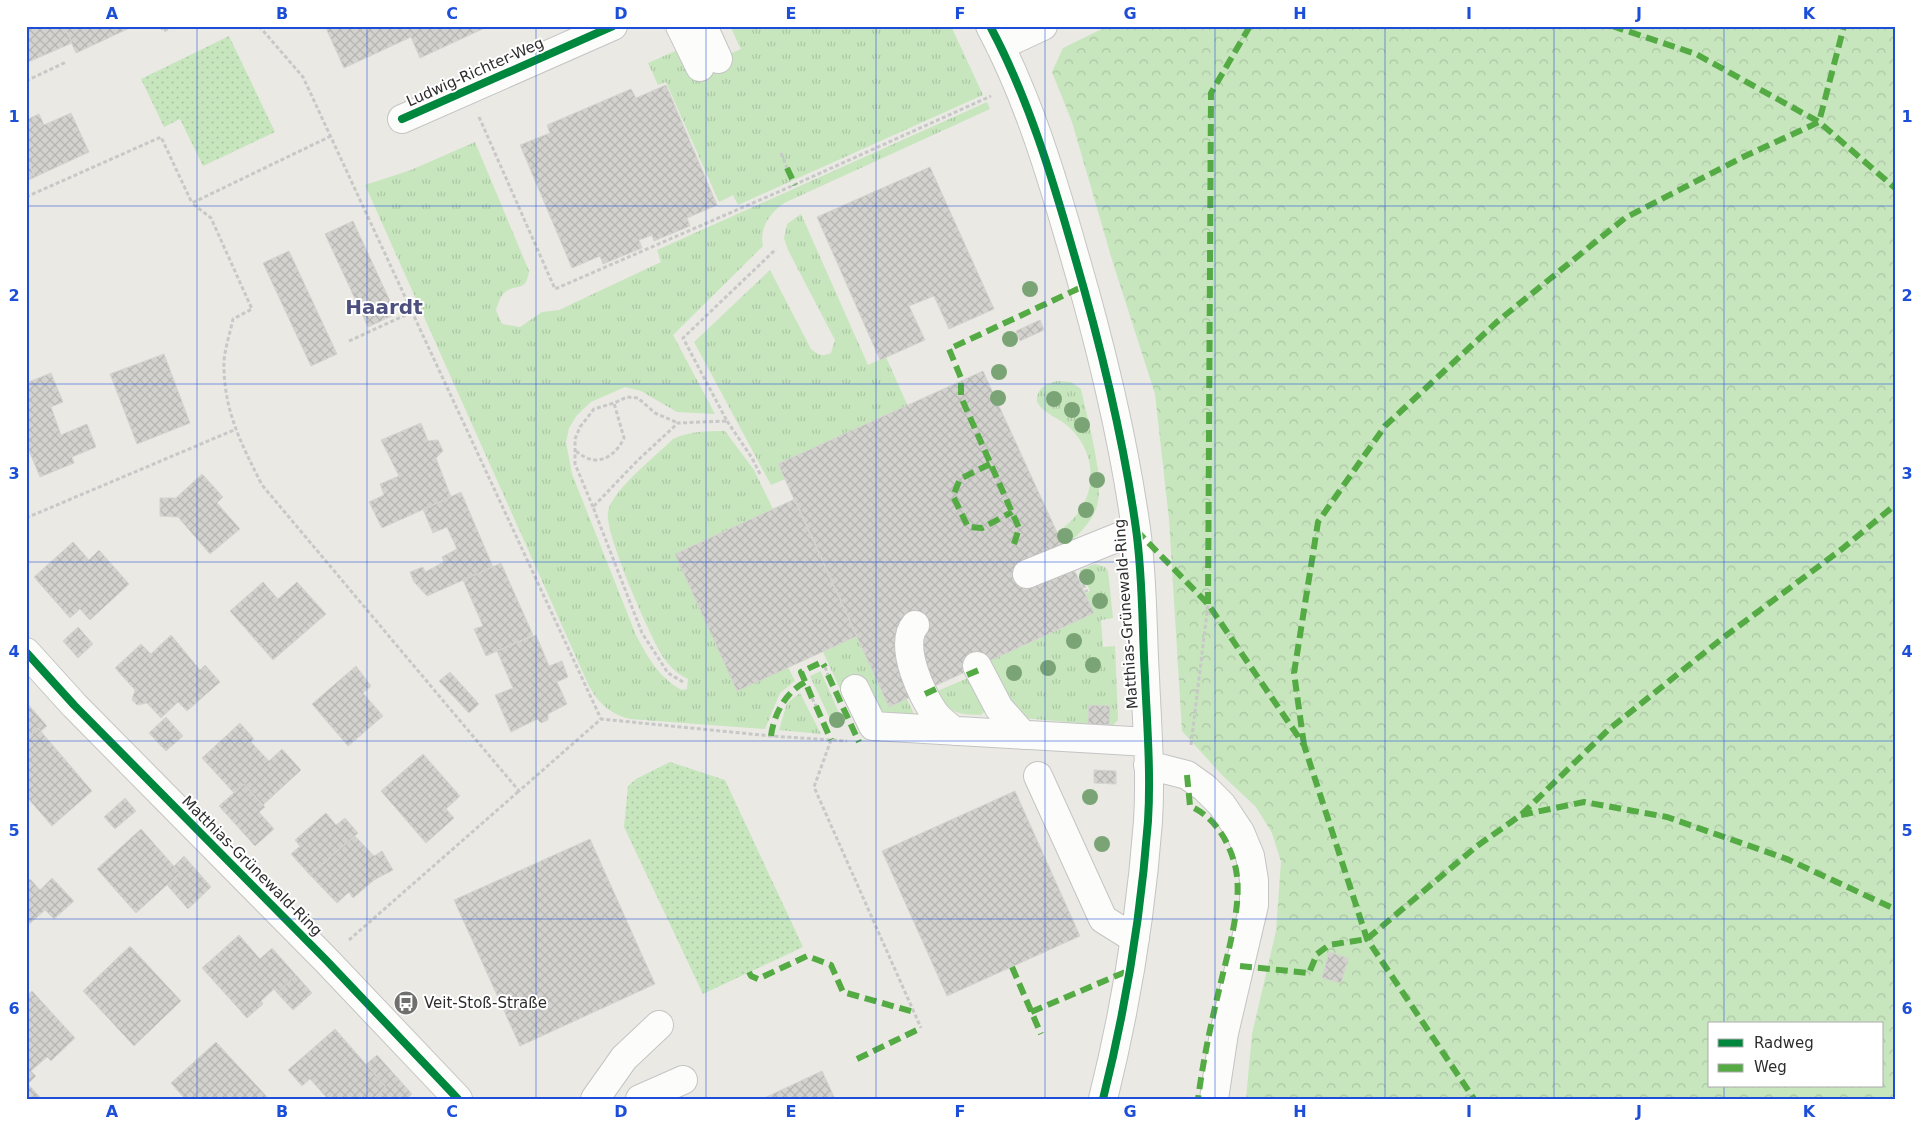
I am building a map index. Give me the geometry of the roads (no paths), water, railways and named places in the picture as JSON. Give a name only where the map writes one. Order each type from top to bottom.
[{"type":"street","name":"Ludwig-Richter-Weg","points":[[402,119],[613,26]]},
{"type":"street","points":[[680,26],[709,63],[703,26]]},
{"type":"street","points":[[995,36],[1043,26]]},
{"type":"street","name":"Matthias-Grünewald-Ring","points":[[995,36],[1016,85],[1057,196],[1084,286],[1119,434],[1136,530],[1142,591],[1148,753],[1148,818],[1135,939],[1117,1041],[1103,1099]]},
{"type":"street","points":[[1027,574],[1136,530]]},
{"type":"street","points":[[915,625],[908,637],[909,659],[935,714],[954,731]]},
{"type":"street","name":"Matthias-Grünewald-Ring","points":[[26,652],[74,706],[326,960],[458,1099]]},
{"type":"street","points":[[977,666],[998,708],[1023,735]]},
{"type":"street","points":[[855,689],[872,726],[1023,735],[1148,753],[1187,775],[1222,805],[1240,832],[1250,856],[1254,880],[1254,905],[1224,1033],[1214,1099]]},
{"type":"street","points":[[1038,776],[1103,919],[1135,939]]},
{"type":"street","points":[[595,1099],[624,1058],[659,1025]]},
{"type":"street","points":[[640,1099],[683,1080]]},
{"type":"place","name":"Veit-Stoß-Straße","points":[[406,1003]]},
{"type":"district","name":"Haardt","points":[[384,307]]}]
